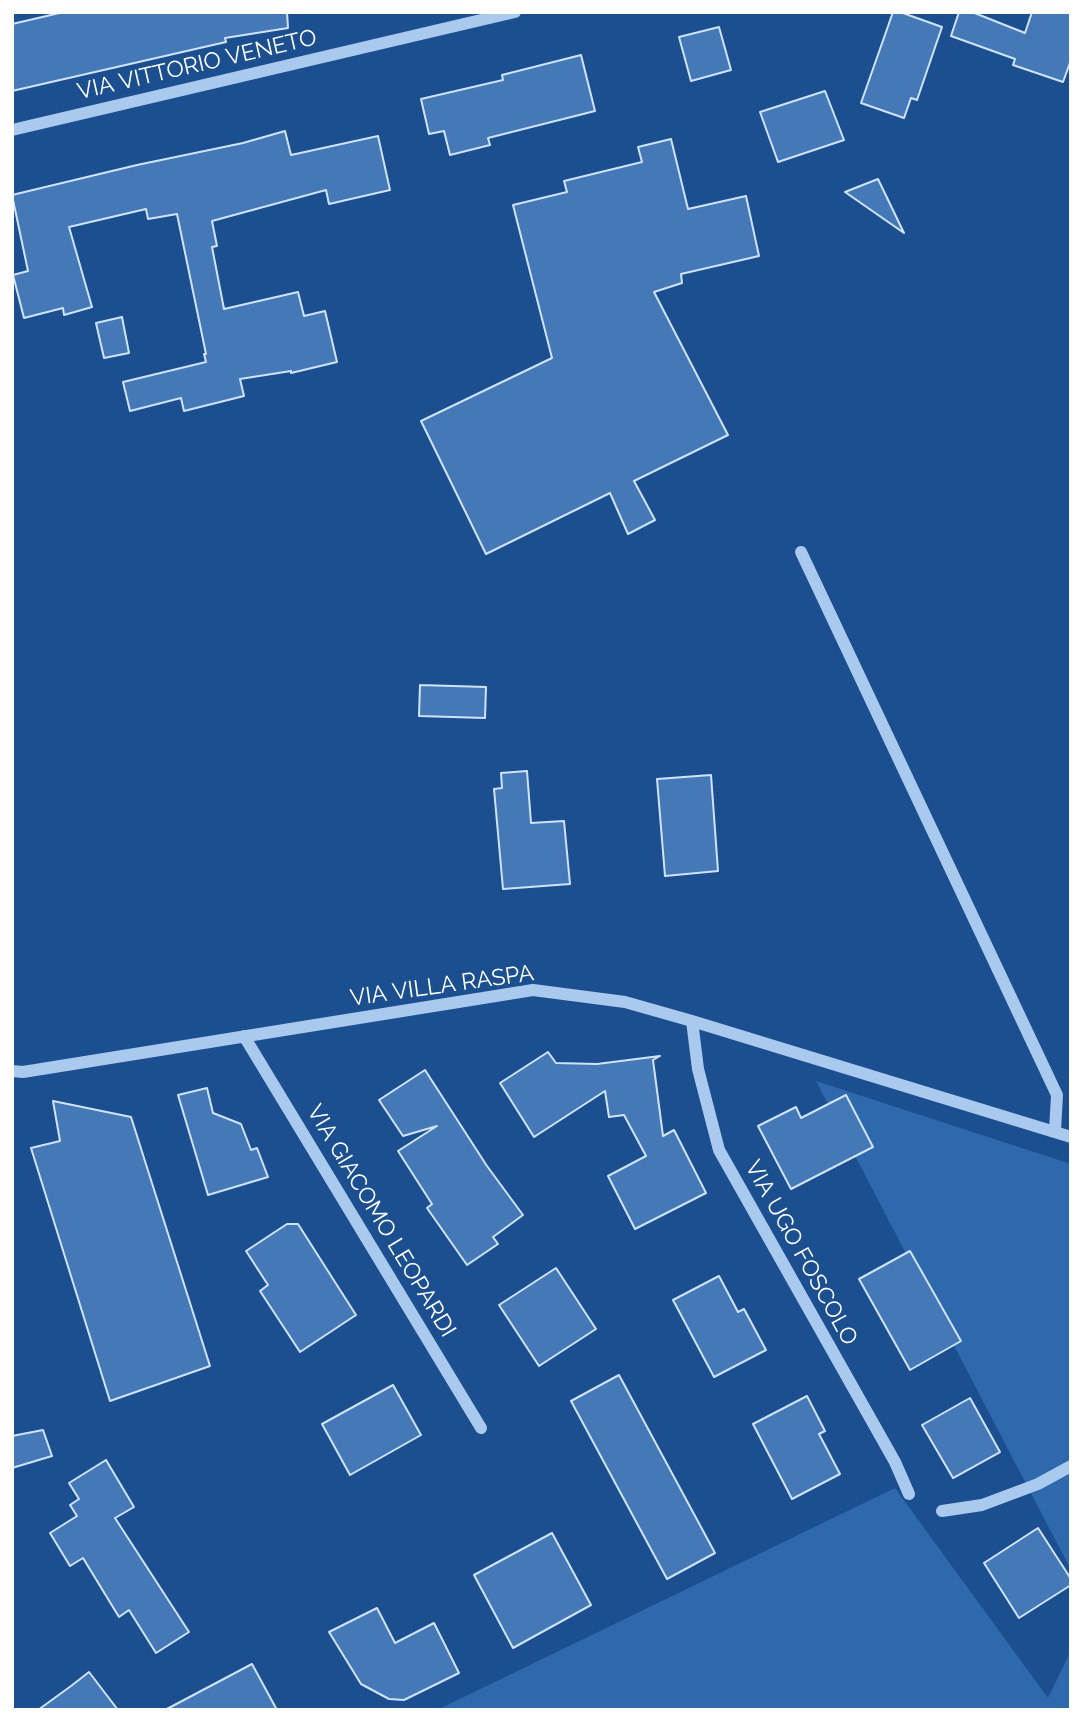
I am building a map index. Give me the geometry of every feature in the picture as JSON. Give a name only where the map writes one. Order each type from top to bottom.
[{"type":"street","name":"VIA VITTORIO VENETO","points":[[12,130],[514,12]]},
{"type":"street","points":[[802,552],[1057,1095],[1055,1131]]},
{"type":"street","name":"VIA VILLA RASPA","points":[[12,1071],[23,1072],[533,990],[625,1002],[692,1020],[1071,1137]]},
{"type":"street","name":"VIA UGO FOSCOLO","points":[[692,1020],[698,1069],[719,1150],[895,1462],[909,1494]]},
{"type":"street","name":"VIA GIACOMO LEOPARDI","points":[[244,1036],[481,1427]]},
{"type":"street","points":[[942,1511],[982,1504],[1038,1484],[1071,1466]]},
{"type":"shaded area","points":[[816,1081],[1071,1164],[1071,1570]]},
{"type":"shaded area","points":[[895,1488],[1048,1698],[1071,1650],[1071,1710],[437,1710]]},
{"type":"building","points":[[64,12],[287,12],[288,28],[225,38],[226,42],[12,91],[12,24]]},
{"type":"building","points":[[893,12],[942,27],[917,100],[911,98],[904,118],[861,103]]},
{"type":"building","points":[[959,12],[972,12],[1025,33],[1032,12],[1071,12],[1071,60],[1063,82],[1013,65],[1015,59],[951,36]]},
{"type":"building","points":[[719,27],[731,70],[691,81],[679,37]]},
{"type":"building","points":[[581,55],[595,111],[488,138],[490,145],[450,155],[444,131],[429,134],[421,99],[503,80],[502,75]]},
{"type":"building","points":[[825,91],[844,140],[778,162],[760,112]]},
{"type":"building","points":[[285,131],[291,155],[378,136],[390,190],[329,204],[326,190],[212,221],[217,246],[212,247],[224,309],[298,292],[304,316],[325,311],[337,362],[291,373],[240,379],[244,396],[184,411],[181,398],[130,411],[123,382],[206,362],[177,214],[148,219],[146,209],[69,227],[92,307],[64,315],[63,308],[24,318],[13,275],[28,271],[12,195]]},
{"type":"building","points":[[671,139],[688,209],[746,196],[759,256],[681,274],[682,283],[654,292],[728,435],[634,481],[655,520],[628,534],[610,493],[486,554],[421,421],[552,358],[513,205],[567,192],[564,181],[642,162],[638,147]]},
{"type":"building","points":[[878,179],[904,233],[845,192]]},
{"type":"building","points":[[122,317],[129,353],[104,358],[96,323]]},
{"type":"building","points":[[420,685],[486,687],[485,718],[419,716]]},
{"type":"building","points":[[527,771],[531,823],[564,821],[570,884],[503,889],[494,789],[502,788],[501,773]]},
{"type":"building","points":[[711,775],[718,871],[665,876],[657,779]]},
{"type":"building","points":[[548,1052],[556,1063],[597,1064],[660,1056],[653,1060],[663,1136],[674,1130],[706,1193],[635,1229],[608,1176],[646,1156],[624,1115],[609,1117],[605,1091],[534,1137],[500,1083]]},
{"type":"building","points":[[425,1070],[487,1166],[523,1215],[493,1237],[498,1244],[467,1265],[427,1208],[432,1204],[398,1151],[437,1126],[403,1136],[379,1100]]},
{"type":"building","points":[[207,1088],[213,1113],[241,1124],[251,1150],[257,1148],[268,1177],[208,1195],[178,1095]]},
{"type":"building","points":[[846,1095],[873,1147],[791,1189],[758,1126],[796,1107],[801,1118]]},
{"type":"building","points":[[53,1101],[131,1117],[210,1366],[110,1401],[31,1148],[60,1141]]},
{"type":"building","points":[[287,1224],[298,1224],[356,1315],[300,1352],[260,1291],[268,1285],[246,1251]]},
{"type":"building","points":[[910,1251],[961,1341],[910,1370],[859,1279]]},
{"type":"building","points":[[556,1268],[596,1329],[539,1366],[499,1305]]},
{"type":"building","points":[[719,1276],[738,1312],[744,1309],[766,1350],[714,1377],[673,1300]]},
{"type":"building","points":[[619,1375],[715,1553],[667,1579],[571,1401]]},
{"type":"building","points":[[393,1385],[421,1435],[350,1475],[322,1424]]},
{"type":"building","points":[[807,1396],[825,1431],[819,1434],[840,1474],[792,1499],[753,1424]]},
{"type":"building","points":[[970,1398],[1000,1452],[953,1478],[922,1425]]},
{"type":"building","points":[[43,1430],[52,1456],[12,1468],[12,1436]]},
{"type":"building","points":[[106,1460],[134,1507],[115,1518],[189,1632],[156,1653],[129,1610],[119,1617],[83,1558],[70,1566],[50,1533],[77,1516],[70,1505],[79,1499],[69,1483]]},
{"type":"building","points":[[1038,1528],[1071,1579],[1071,1585],[1019,1618],[984,1563]]},
{"type":"building","points":[[552,1533],[591,1605],[513,1648],[474,1575]]},
{"type":"building","points":[[377,1608],[395,1643],[434,1623],[459,1673],[404,1700],[389,1699],[361,1684],[329,1632]]},
{"type":"building","points":[[252,1664],[277,1710],[165,1710]]},
{"type":"building","points":[[89,1672],[118,1710],[38,1710],[71,1686]]}]
